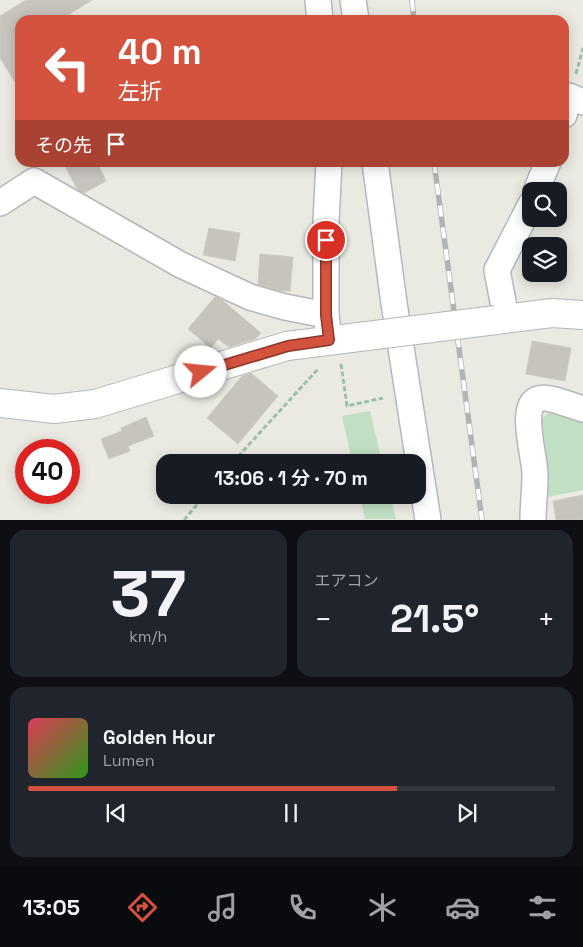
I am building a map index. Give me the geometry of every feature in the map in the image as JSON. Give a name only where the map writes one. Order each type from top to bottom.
[{"type":"street","points":[[318,0],[320,15]]},
{"type":"street","points":[[353,0],[355,15]]},
{"type":"street","points":[[569,96],[583,102]]},
{"type":"street","points":[[329,167],[326,221],[338,333]]},
{"type":"street","points":[[376,167],[394,303],[428,520]]},
{"type":"street","points":[[540,182],[546,167]]},
{"type":"street","points":[[0,203],[34,182],[181,265],[250,298],[285,307],[338,333]]},
{"type":"street","points":[[501,319],[497,270],[522,221]]},
{"type":"street","points":[[0,403],[54,409],[95,404],[288,346],[338,333],[552,313],[583,315]]},
{"type":"street","points":[[552,313],[583,329]]},
{"type":"street","points":[[532,520],[536,475],[529,430],[529,409],[532,402],[539,398],[547,398],[583,409]]},
{"type":"path","points":[[338,333],[347,406],[389,397]]},
{"type":"path","points":[[240,454],[323,364],[338,333]]},
{"type":"path","points":[[184,520],[197,504]]},
{"type":"green space","points":[[552,410],[583,422],[583,490],[542,498],[538,422]]},
{"type":"green space","points":[[370,411],[380,454],[350,454],[342,416]]},
{"type":"green space","points":[[362,504],[392,504],[396,519],[365,519]]},
{"type":"building","points":[[26,0],[92,0],[68,15],[15,15],[15,82],[0,58],[0,16]]},
{"type":"building","points":[[66,167],[99,167],[106,181],[84,193],[77,189]]},
{"type":"building","points":[[209,228],[240,233],[235,261],[203,255]]},
{"type":"building","points":[[260,254],[293,257],[290,291],[280,291],[258,284]]},
{"type":"building","points":[[215,297],[222,300],[261,333],[255,339],[229,347],[218,339],[211,348],[188,329]]},
{"type":"building","points":[[532,341],[571,348],[565,381],[526,374]]},
{"type":"building","points":[[251,373],[278,396],[238,444],[207,418],[242,376]]},
{"type":"building","points":[[146,417],[154,436],[128,446],[130,451],[109,459],[101,439],[122,431],[121,428]]},
{"type":"building","points":[[583,495],[583,520],[556,520],[553,501]]},
{"type":"railway","points":[[412,0],[414,15]]},
{"type":"railway","points":[[435,167],[482,520]]},
{"type":"route","points":[[201,372],[288,346],[329,340],[326,315],[326,240]]}]
